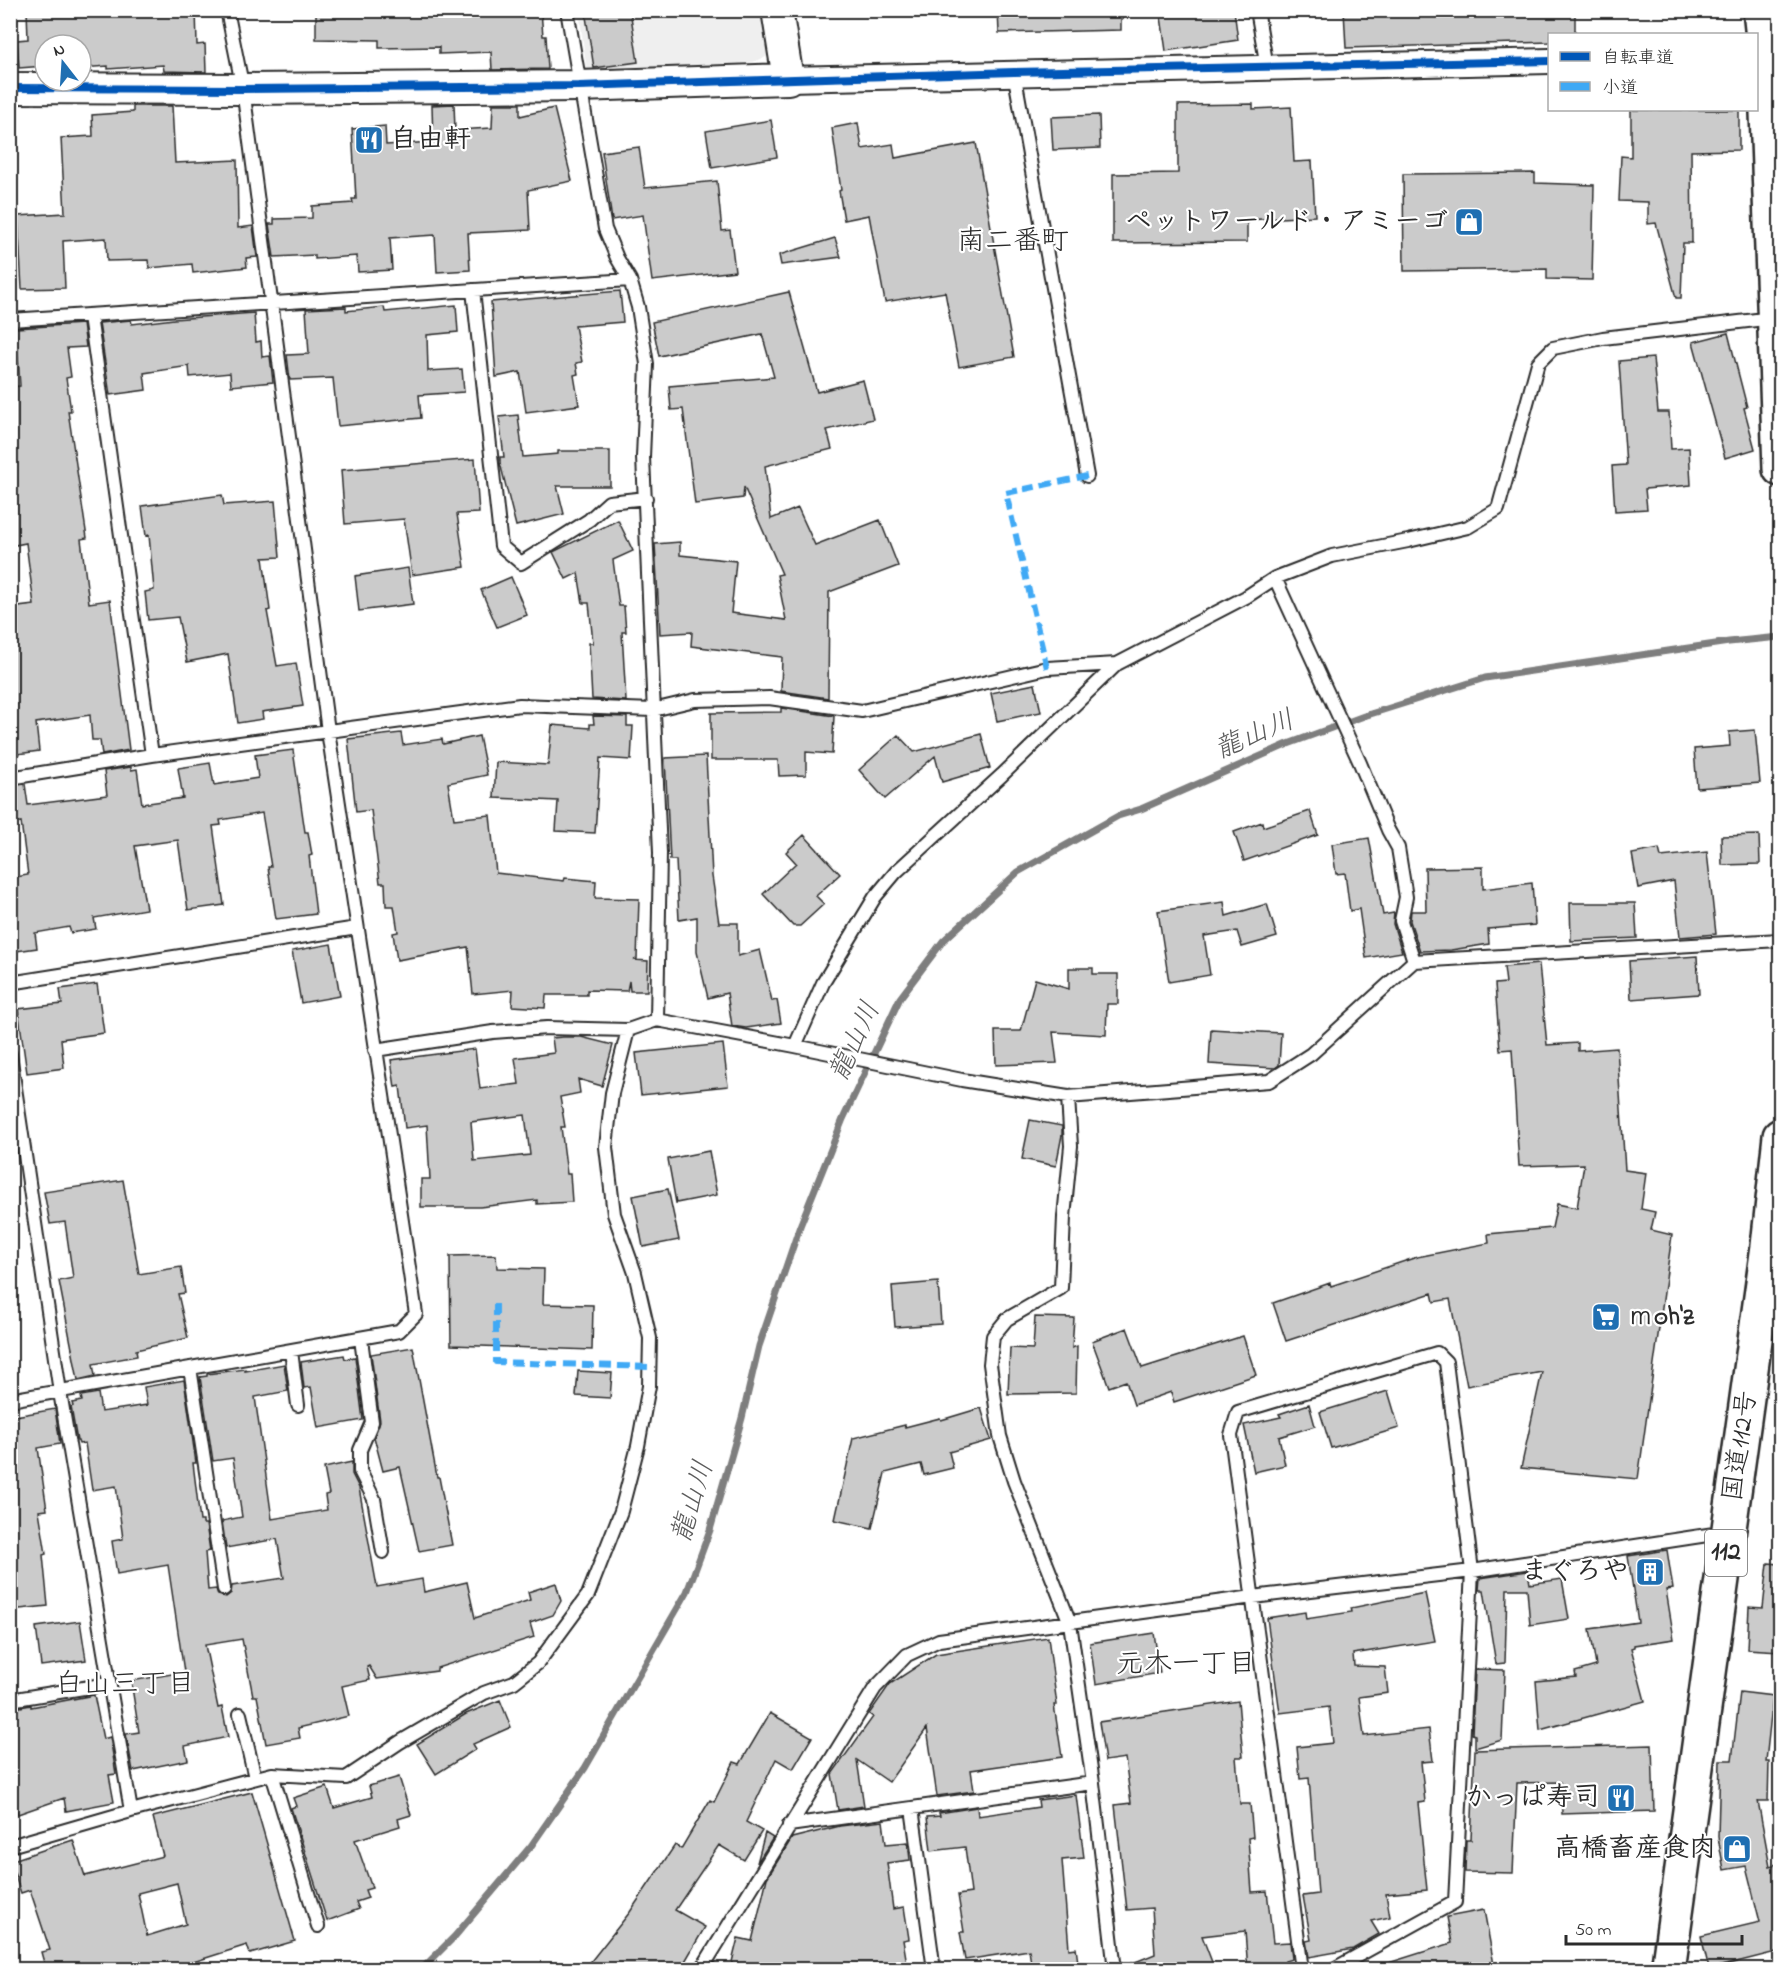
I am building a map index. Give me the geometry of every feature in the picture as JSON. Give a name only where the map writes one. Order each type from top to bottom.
[{"type":"highway","points":[[1760,10],[1774,107],[1780,469]]},
{"type":"highway","name":"国道112号","points":[[1668,1970],[1729,1532],[1774,1246],[1780,1136]]},
{"type":"street","points":[[777,10],[788,79]]},
{"type":"street","points":[[10,88],[243,89],[579,86],[1014,72],[1548,61]]},
{"type":"lane","points":[[10,1400],[399,1332],[416,1314],[328,731],[243,89],[227,10]]},
{"type":"lane","points":[[567,10],[605,229],[617,258],[630,280],[638,307],[647,364],[643,457],[660,853],[657,1020]]},
{"type":"lane","points":[[1257,10],[1267,67]]},
{"type":"lane","points":[[1014,72],[1087,476]]},
{"type":"lane","points":[[10,320],[630,280]]},
{"type":"lane","points":[[473,290],[501,546],[521,563],[589,519],[609,502],[646,498]]},
{"type":"lane","points":[[90,315],[152,755]]},
{"type":"lane","points":[[795,1046],[823,983],[875,897],[896,872],[1002,775],[1117,664],[1246,597],[1275,578],[1332,556],[1468,527],[1498,509],[1538,363],[1553,348],[1603,338],[1778,317]]},
{"type":"lane","points":[[1275,578],[1398,848],[1406,897],[1401,921],[1414,961]]},
{"type":"lane","points":[[10,778],[152,755],[520,705],[653,710],[695,700],[769,698],[862,711],[1047,668],[1117,664]]},
{"type":"lane","points":[[10,983],[357,928]]},
{"type":"lane","points":[[375,1050],[493,1032],[547,1028],[628,1030],[657,1020],[962,1080],[1068,1097],[1269,1082],[1311,1054],[1414,961],[1780,940]]},
{"type":"lane","points":[[11,1844],[272,1774],[346,1778],[400,1742],[484,1692],[514,1683],[538,1663],[588,1595],[621,1511],[638,1446],[649,1386],[650,1338],[636,1273],[614,1214],[606,1147],[612,1093],[628,1030]]},
{"type":"lane","points":[[10,1054],[60,1392],[131,1810]]},
{"type":"lane","points":[[1068,1097],[1071,1146],[1064,1217],[1061,1288],[1007,1319],[993,1336],[990,1364],[1000,1436],[1014,1481],[1070,1623],[1093,1783],[1115,1970]]},
{"type":"lane","points":[[361,1339],[372,1422],[360,1450],[360,1471],[374,1499],[383,1552]]},
{"type":"lane","points":[[291,1351],[298,1405]]},
{"type":"lane","points":[[1302,1970],[1231,1436],[1238,1412],[1437,1353],[1446,1362],[1472,1571],[1455,1902],[1332,1970]]},
{"type":"lane","points":[[190,1368],[224,1589]]},
{"type":"lane","points":[[701,1970],[875,1688],[907,1655],[939,1640],[1253,1597],[1472,1571],[1729,1532]]},
{"type":"lane","points":[[10,1700],[108,1684]]},
{"type":"lane","points":[[240,1714],[255,1778]]},
{"type":"lane","points":[[272,1774],[318,1926]]},
{"type":"lane","points":[[789,1825],[1093,1783]]},
{"type":"lane","points":[[912,1808],[934,1970]]},
{"type":"shaded area","points":[[579,11],[765,11],[772,51],[766,57],[753,62],[587,73]]},
{"type":"building","points":[[27,10],[196,10],[197,45],[205,44],[206,72],[164,71],[163,65],[108,69],[108,66],[93,67],[93,33],[33,33],[33,67],[19,68],[17,40],[28,39]]},
{"type":"building","points":[[316,10],[478,10],[478,15],[541,11],[543,36],[546,36],[548,69],[492,70],[491,52],[439,54],[439,47],[379,48],[379,40],[316,39]]},
{"type":"building","points":[[585,10],[630,10],[638,62],[594,68]]},
{"type":"building","points":[[998,10],[1121,10],[1121,30],[999,33]]},
{"type":"building","points":[[1160,10],[1234,10],[1238,40],[1166,51]]},
{"type":"building","points":[[1344,10],[1575,10],[1575,33],[1548,33],[1548,42],[1346,48]]},
{"type":"building","points":[[454,104],[455,130],[492,128],[493,104],[520,104],[520,116],[554,108],[572,181],[528,190],[530,230],[468,233],[470,270],[437,272],[435,235],[390,238],[392,270],[358,272],[357,256],[315,259],[315,255],[274,257],[269,224],[274,224],[274,219],[312,218],[312,206],[353,203],[352,199],[356,199],[352,129],[385,126],[386,145],[433,142],[432,105]]},
{"type":"building","points":[[1253,104],[1253,109],[1291,107],[1294,162],[1312,161],[1315,216],[1247,220],[1247,242],[1113,243],[1113,174],[1178,173],[1178,105]]},
{"type":"building","points":[[133,106],[172,106],[175,163],[237,160],[238,228],[253,226],[257,257],[246,258],[247,267],[193,273],[192,264],[149,268],[148,260],[107,261],[106,238],[63,241],[65,288],[22,289],[18,216],[65,213],[61,138],[93,136],[92,115],[133,112]]},
{"type":"building","points":[[1631,111],[1739,111],[1739,150],[1691,151],[1692,243],[1683,243],[1681,298],[1676,298],[1656,223],[1648,224],[1648,202],[1619,201],[1621,156],[1631,157]]},
{"type":"building","points":[[1099,115],[1100,148],[1053,150],[1051,117]]},
{"type":"building","points":[[771,120],[777,157],[712,168],[706,131]]},
{"type":"building","points":[[858,123],[862,149],[893,144],[895,158],[976,143],[1014,357],[959,367],[945,292],[885,302],[869,215],[844,220],[839,191],[841,190],[832,128]]},
{"type":"building","points":[[639,147],[645,188],[717,181],[722,231],[730,230],[735,271],[652,281],[643,215],[612,220],[602,152]]},
{"type":"building","name":"ペットワールド・アミーゴ","points":[[1535,173],[1535,183],[1594,185],[1592,280],[1547,279],[1547,269],[1404,271],[1403,174]]},
{"type":"building","points":[[835,238],[841,257],[781,265],[779,255]]},
{"type":"building","points":[[620,291],[623,322],[575,326],[582,362],[576,363],[578,374],[574,375],[579,405],[526,412],[520,372],[496,377],[491,302]]},
{"type":"building","points":[[789,292],[817,392],[863,380],[873,419],[827,430],[832,449],[765,466],[771,519],[798,508],[815,545],[880,520],[898,566],[829,592],[828,698],[781,691],[782,657],[691,646],[692,632],[660,634],[655,544],[680,542],[680,555],[736,561],[731,613],[786,620],[777,575],[782,574],[744,487],[743,498],[695,504],[683,409],[671,410],[669,386],[774,377],[762,334],[659,356],[652,322]]},
{"type":"building","points":[[456,305],[458,332],[427,335],[428,371],[462,369],[464,392],[419,395],[421,418],[338,426],[333,378],[290,380],[287,355],[309,354],[306,309],[346,307],[346,311],[384,307],[385,312]]},
{"type":"building","points":[[254,313],[256,342],[261,341],[262,357],[270,356],[273,382],[231,386],[230,373],[190,377],[189,366],[144,373],[146,390],[110,395],[99,323],[131,320],[132,324]]},
{"type":"building","points":[[83,324],[86,347],[67,348],[71,377],[66,378],[71,411],[68,411],[87,538],[81,539],[89,603],[110,600],[129,750],[102,755],[100,740],[92,740],[90,715],[36,723],[39,751],[10,755],[10,608],[34,605],[26,543],[10,546],[10,387],[20,386],[16,328]]},
{"type":"building","points":[[1728,333],[1755,449],[1725,458],[1693,342]]},
{"type":"building","points":[[1653,358],[1658,412],[1669,412],[1671,449],[1689,448],[1691,485],[1645,489],[1647,509],[1615,511],[1612,466],[1626,465],[1619,361]]},
{"type":"building","points":[[518,415],[523,457],[558,454],[558,451],[610,451],[610,486],[557,486],[564,514],[516,526],[500,463],[500,457],[504,457],[499,417]]},
{"type":"building","points":[[475,459],[479,513],[457,514],[465,567],[412,575],[404,519],[345,524],[341,470]]},
{"type":"building","points":[[222,495],[224,505],[275,501],[280,557],[263,558],[270,610],[267,611],[277,666],[296,663],[303,706],[262,712],[263,719],[238,723],[228,654],[187,662],[178,617],[148,620],[145,592],[154,590],[149,535],[146,536],[142,506]]},
{"type":"building","points":[[618,520],[633,551],[613,560],[619,606],[624,606],[626,632],[622,632],[626,701],[592,699],[589,643],[593,643],[589,603],[583,603],[578,573],[566,579],[553,552]]},
{"type":"building","points":[[408,568],[413,604],[359,611],[355,576]]},
{"type":"building","points":[[511,577],[527,615],[497,627],[481,590]]},
{"type":"building","points":[[1035,684],[1041,712],[997,721],[991,693]]},
{"type":"building","points":[[781,708],[834,716],[832,754],[806,752],[806,775],[779,776],[778,760],[711,760],[711,713],[781,712]]},
{"type":"building","points":[[593,716],[627,717],[627,726],[633,726],[631,760],[600,758],[595,833],[556,831],[558,801],[494,798],[496,762],[548,765],[552,725],[590,728],[590,724],[594,724]]},
{"type":"building","points":[[1755,730],[1760,783],[1697,788],[1694,749],[1730,746],[1729,732]]},
{"type":"building","points":[[401,733],[403,745],[442,739],[443,744],[479,736],[487,775],[448,783],[454,819],[490,815],[496,873],[564,881],[565,878],[596,881],[595,898],[639,899],[637,959],[634,960],[648,961],[647,991],[630,991],[629,981],[627,991],[587,990],[587,995],[546,995],[545,1008],[512,1006],[513,990],[473,994],[468,947],[397,960],[393,933],[398,932],[394,906],[386,906],[385,883],[380,883],[371,810],[356,812],[348,739]]},
{"type":"building","points":[[981,734],[990,768],[942,782],[935,756],[885,799],[859,770],[898,735],[914,752]]},
{"type":"building","points":[[293,750],[305,832],[308,832],[312,855],[309,856],[316,914],[276,919],[268,867],[271,867],[262,813],[220,820],[221,825],[213,826],[224,905],[188,910],[178,840],[135,846],[146,909],[94,918],[96,929],[71,933],[69,927],[35,933],[37,948],[10,952],[10,878],[28,875],[21,822],[10,824],[10,786],[25,784],[28,805],[107,795],[104,771],[131,767],[131,770],[137,769],[142,804],[183,798],[178,768],[210,763],[214,785],[258,778],[255,755]]},
{"type":"building","points":[[706,756],[712,876],[719,923],[738,923],[738,956],[760,950],[772,1001],[777,1000],[781,1023],[746,1028],[732,1026],[727,993],[708,998],[697,952],[697,917],[679,920],[676,860],[670,860],[665,758]]},
{"type":"building","points":[[1310,811],[1318,835],[1244,861],[1234,832],[1262,822],[1263,827]]},
{"type":"building","points":[[804,835],[840,874],[816,896],[824,904],[800,926],[793,926],[763,894],[796,863],[786,852]]},
{"type":"building","points":[[1759,835],[1760,864],[1722,865],[1721,836]]},
{"type":"building","points":[[1369,838],[1383,915],[1394,913],[1393,924],[1402,952],[1366,958],[1359,909],[1350,911],[1345,873],[1336,874],[1332,844]]},
{"type":"building","points":[[1659,849],[1661,857],[1707,852],[1716,934],[1680,937],[1674,881],[1638,888],[1632,854]]},
{"type":"building","points":[[1483,867],[1483,889],[1532,883],[1535,925],[1488,929],[1489,944],[1451,950],[1420,951],[1410,921],[1411,911],[1426,911],[1425,868]]},
{"type":"building","points":[[1224,902],[1226,916],[1267,904],[1277,937],[1242,947],[1237,931],[1204,936],[1210,975],[1169,982],[1158,911]]},
{"type":"building","points":[[1570,903],[1635,903],[1637,938],[1571,941]]},
{"type":"building","points":[[331,944],[340,996],[301,1003],[292,951]]},
{"type":"building","points":[[1697,956],[1699,994],[1631,999],[1629,961]]},
{"type":"building","points":[[1539,964],[1547,1045],[1578,1043],[1578,1051],[1617,1048],[1625,1170],[1646,1173],[1641,1209],[1655,1212],[1651,1230],[1672,1235],[1638,1479],[1521,1468],[1542,1372],[1467,1386],[1450,1299],[1434,1302],[1432,1293],[1286,1341],[1273,1303],[1417,1257],[1489,1243],[1488,1234],[1552,1228],[1557,1204],[1577,1208],[1584,1164],[1519,1166],[1512,1049],[1500,1050],[1495,984],[1506,983],[1504,967]]},
{"type":"building","points":[[1069,968],[1093,968],[1093,974],[1118,974],[1118,1004],[1107,1004],[1106,1035],[1053,1032],[1057,1063],[996,1065],[995,1031],[1021,1031],[1035,979],[1069,989]]},
{"type":"building","points":[[97,984],[104,1033],[61,1039],[64,1068],[27,1073],[18,1009],[62,1004],[60,989]]},
{"type":"building","points":[[1211,1029],[1281,1033],[1279,1065],[1275,1068],[1209,1064]]},
{"type":"building","points":[[581,1037],[613,1045],[602,1086],[578,1079],[580,1093],[560,1097],[565,1127],[561,1127],[567,1174],[570,1174],[572,1202],[537,1204],[537,1200],[480,1207],[421,1207],[421,1179],[430,1179],[427,1125],[405,1128],[400,1086],[395,1087],[391,1060],[475,1049],[480,1089],[519,1084],[515,1058],[554,1053],[552,1038]],"holes":[[[525,1115],[530,1155],[474,1161],[471,1122]]]},
{"type":"building","points":[[723,1044],[728,1086],[641,1095],[636,1053]]},
{"type":"building","points":[[1030,1120],[1062,1126],[1056,1166],[1022,1159]]},
{"type":"building","points":[[709,1151],[717,1195],[676,1203],[668,1159]]},
{"type":"building","points":[[123,1180],[139,1274],[181,1267],[185,1293],[178,1294],[188,1338],[136,1350],[137,1356],[93,1364],[95,1376],[78,1380],[59,1281],[73,1278],[65,1222],[50,1224],[44,1192]]},
{"type":"building","points":[[668,1189],[679,1240],[643,1247],[633,1196]]},
{"type":"building","points":[[496,1255],[497,1268],[544,1269],[543,1304],[593,1305],[592,1350],[451,1345],[450,1256]]},
{"type":"building","points":[[938,1282],[941,1324],[895,1327],[892,1286]]},
{"type":"building","points":[[1035,1317],[1074,1318],[1072,1348],[1077,1346],[1076,1393],[1008,1394],[1010,1348],[1033,1349]]},
{"type":"building","points":[[1127,1328],[1142,1368],[1243,1336],[1256,1375],[1174,1402],[1171,1392],[1134,1405],[1126,1381],[1109,1387],[1092,1341]]},
{"type":"building","points":[[413,1347],[452,1545],[419,1551],[400,1467],[383,1471],[374,1437],[380,1421],[371,1354]]},
{"type":"building","points":[[344,1355],[345,1359],[355,1357],[363,1420],[318,1428],[311,1387],[304,1388],[301,1362]]},
{"type":"building","points":[[284,1364],[288,1391],[255,1397],[272,1519],[327,1510],[325,1495],[329,1494],[324,1468],[352,1462],[352,1474],[359,1488],[377,1587],[422,1579],[424,1592],[467,1582],[475,1618],[530,1600],[528,1592],[556,1583],[561,1601],[553,1615],[530,1623],[534,1637],[437,1668],[437,1671],[377,1679],[369,1666],[367,1667],[370,1680],[342,1686],[349,1716],[298,1728],[300,1738],[266,1744],[257,1696],[253,1696],[242,1639],[205,1645],[218,1708],[222,1707],[228,1737],[185,1746],[188,1760],[133,1771],[126,1734],[139,1732],[131,1681],[184,1672],[168,1565],[117,1574],[112,1541],[123,1539],[116,1486],[92,1490],[85,1443],[79,1444],[77,1441],[72,1403],[82,1401],[81,1396],[98,1393],[101,1412],[147,1405],[144,1387],[184,1380],[196,1463],[193,1463],[200,1521],[206,1524],[210,1551],[205,1552],[208,1590],[216,1589],[218,1595],[226,1597],[231,1593],[232,1586],[284,1578],[277,1539],[226,1548],[222,1521],[242,1517],[233,1458],[213,1461],[200,1377],[207,1376],[207,1374],[245,1369],[245,1371]]},
{"type":"building","points":[[578,1371],[612,1373],[610,1398],[576,1396]]},
{"type":"building","points":[[1388,1391],[1399,1428],[1331,1448],[1320,1412]]},
{"type":"building","points":[[1309,1404],[1315,1426],[1279,1437],[1285,1465],[1254,1472],[1244,1425],[1281,1417],[1279,1414]]},
{"type":"building","points":[[981,1408],[991,1440],[949,1452],[953,1468],[924,1475],[921,1464],[885,1473],[872,1528],[835,1520],[853,1438],[905,1425],[905,1427],[940,1418],[941,1420]]},
{"type":"building","points":[[55,1409],[60,1444],[38,1448],[47,1510],[39,1511],[46,1554],[43,1555],[48,1606],[10,1610],[10,1468],[16,1467],[10,1438],[10,1417]]},
{"type":"building","points":[[1667,1550],[1673,1589],[1666,1590],[1674,1639],[1634,1645],[1631,1648],[1645,1701],[1540,1730],[1536,1681],[1576,1677],[1575,1672],[1596,1666],[1590,1629],[1638,1622],[1628,1556]]},
{"type":"building","points":[[1768,1563],[1780,1564],[1780,1651],[1747,1649],[1749,1607],[1763,1608]]},
{"type":"building","points":[[1528,1571],[1530,1584],[1562,1579],[1569,1619],[1530,1625],[1527,1589],[1507,1589],[1505,1663],[1496,1664],[1484,1590],[1479,1590],[1480,1578]]},
{"type":"building","points":[[1425,1593],[1435,1641],[1353,1654],[1354,1666],[1385,1667],[1388,1693],[1359,1697],[1364,1736],[1429,1729],[1433,1761],[1421,1762],[1425,1802],[1418,1803],[1427,1890],[1386,1894],[1390,1917],[1371,1921],[1379,1934],[1353,1949],[1309,1957],[1306,1941],[1311,1940],[1303,1896],[1318,1894],[1309,1778],[1300,1779],[1297,1747],[1333,1743],[1329,1707],[1280,1713],[1267,1618],[1305,1612],[1306,1619],[1352,1612],[1351,1608]]},
{"type":"building","points":[[80,1621],[86,1660],[41,1666],[36,1627]]},
{"type":"building","points":[[1154,1633],[1160,1673],[1096,1684],[1090,1643]]},
{"type":"building","points":[[1048,1637],[1057,1705],[1054,1705],[1062,1757],[971,1770],[974,1791],[937,1796],[927,1728],[889,1782],[857,1760],[864,1806],[838,1810],[832,1774],[873,1717],[869,1714],[890,1684],[936,1654]]},
{"type":"building","points":[[1475,1669],[1505,1670],[1502,1740],[1475,1748],[1475,1735],[1472,1734]]},
{"type":"building","points":[[1740,1692],[1773,1696],[1766,1761],[1769,1761],[1768,1801],[1758,1801],[1770,1866],[1780,1863],[1780,1951],[1709,1969],[1701,1936],[1760,1922],[1746,1866],[1724,1870],[1718,1837],[1720,1760],[1732,1760]]},
{"type":"building","points":[[94,1695],[103,1739],[110,1737],[116,1774],[109,1775],[114,1802],[66,1811],[64,1798],[18,1814],[10,1790],[10,1709]]},
{"type":"building","points":[[500,1700],[511,1727],[473,1744],[476,1749],[436,1774],[417,1744],[466,1714]]},
{"type":"building","points":[[1238,1701],[1243,1757],[1236,1757],[1240,1804],[1250,1804],[1253,1837],[1248,1838],[1252,1892],[1267,1891],[1273,1943],[1290,1942],[1292,1959],[1285,1961],[1286,1970],[1248,1970],[1245,1931],[1202,1936],[1215,1970],[1123,1970],[1123,1967],[1155,1954],[1152,1908],[1127,1910],[1115,1805],[1131,1803],[1125,1758],[1105,1761],[1099,1722]]},
{"type":"building","points":[[770,1713],[812,1737],[793,1769],[776,1759],[746,1822],[762,1831],[744,1860],[719,1845],[675,1910],[705,1927],[680,1970],[584,1970],[630,1912],[675,1845],[681,1849],[710,1800],[714,1802],[734,1762],[740,1764]]},
{"type":"building","points":[[1652,1745],[1654,1811],[1562,1814],[1561,1782],[1517,1783],[1513,1873],[1465,1872],[1466,1840],[1471,1840],[1475,1750]]},
{"type":"building","points":[[399,1777],[411,1815],[398,1819],[400,1826],[355,1840],[372,1888],[365,1890],[368,1898],[356,1902],[359,1909],[327,1921],[291,1808],[296,1806],[293,1798],[327,1787],[334,1808],[372,1797],[369,1786]]},
{"type":"building","points":[[252,1792],[295,1941],[250,1954],[247,1945],[168,1970],[46,1970],[41,1952],[50,1950],[30,1890],[21,1893],[10,1861],[73,1840],[85,1876],[163,1856],[153,1817]],"holes":[[[177,1883],[186,1924],[147,1936],[138,1893]]]},
{"type":"building","points":[[1076,1795],[1084,1858],[1062,1860],[1069,1949],[1076,1948],[1079,1970],[1032,1970],[1029,1950],[965,1960],[960,1932],[964,1932],[958,1895],[971,1893],[965,1847],[931,1851],[927,1817],[977,1807],[978,1816],[1039,1807],[1038,1800]]},
{"type":"building","points":[[883,1821],[886,1844],[908,1842],[910,1860],[887,1863],[893,1909],[904,1907],[909,1939],[903,1940],[908,1970],[730,1970],[738,1938],[752,1941],[767,1878],[792,1838],[840,1826]]},
{"type":"building","points":[[765,1833],[773,1838],[757,1863]]},
{"type":"building","points":[[1484,1910],[1495,1970],[1383,1970],[1382,1965],[1452,1943],[1447,1917]]},
{"type":"waterway","name":"龍山川","points":[[421,1970],[455,1936],[531,1846],[585,1768],[687,1592],[710,1530],[742,1418],[759,1346],[800,1226],[843,1119],[900,998],[943,941],[1018,872],[1118,816],[1141,809],[1288,744],[1364,716],[1485,678],[1729,642],[1780,637]]},
{"type":"marked path","points":[[1047,668],[1006,493],[1087,476]]},
{"type":"marked path","points":[[496,1304],[496,1362],[650,1367]]},
{"type":"cycle path","points":[[10,88],[243,89],[579,86],[1014,72],[1548,61]]},
{"type":"place","name":"自由軒","points":[[369,140]]},
{"type":"place","name":"ペットワールド・アミーゴ","points":[[1469,222]]},
{"type":"place","name":"ｍoh'z","points":[[1606,1317]]},
{"type":"place","name":"まぐろや","points":[[1650,1572]]},
{"type":"place","name":"かっぱ寿司","points":[[1621,1798]]},
{"type":"place","name":"高橋畜産食肉","points":[[1737,1849]]},
{"type":"district","name":"南二番町","points":[[1013,242]]},
{"type":"district","name":"元木一丁目","points":[[1186,1665]]},
{"type":"district","name":"白山三丁目","points":[[125,1685]]}]
